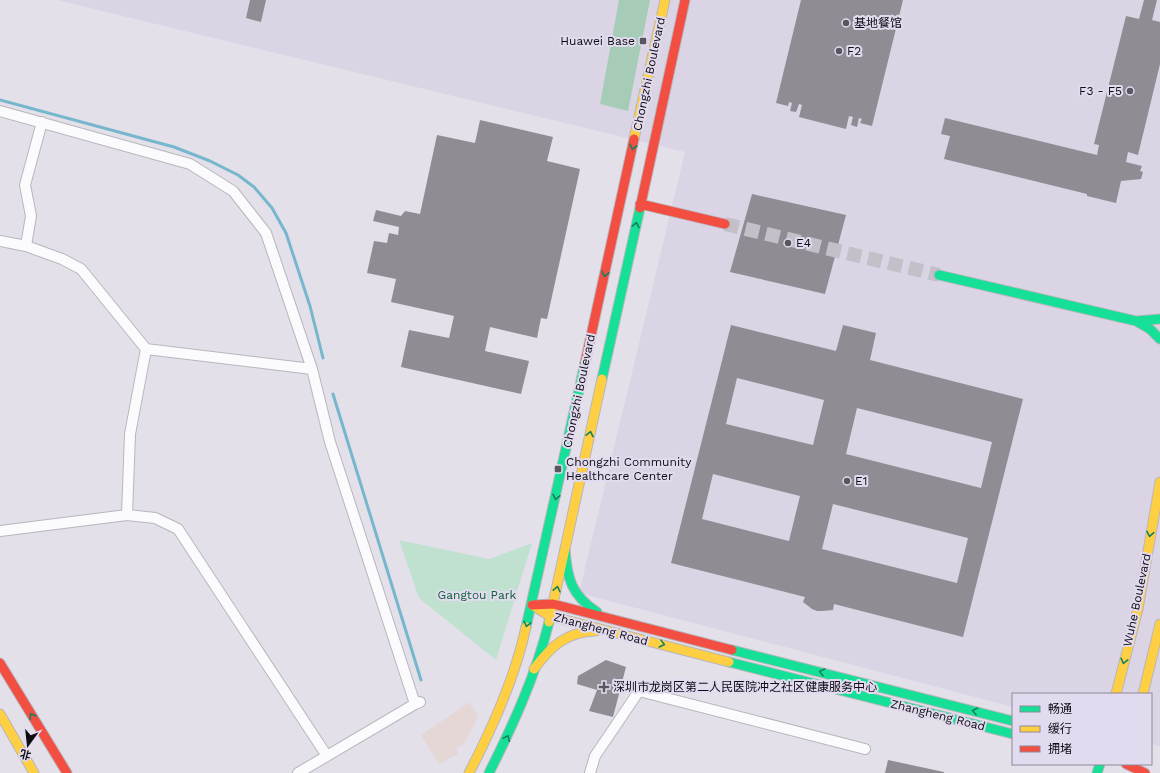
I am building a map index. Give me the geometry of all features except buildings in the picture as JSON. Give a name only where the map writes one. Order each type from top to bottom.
[{"type":"main road","name":"Chongzhi Boulevard","points":[[469,773],[494,724],[506,694],[532,605],[665,0]]},
{"type":"main road","name":"Chongzhi Boulevard","points":[[490,773],[520,708],[544,639],[550,616],[566,549],[685,0]]},
{"type":"main road","points":[[640,204],[725,224]]},
{"type":"main road","points":[[939,275],[1136,321],[1150,329],[1160,339]]},
{"type":"main road","points":[[1136,321],[1160,319]]},
{"type":"main road","name":"Wuhe Boulevard","points":[[1116,693],[1138,609],[1160,482]]},
{"type":"main road","points":[[566,549],[568,579],[574,592],[584,604],[611,619]]},
{"type":"main road","name":"Zhangheng Road","points":[[532,605],[553,604],[1012,720]]},
{"type":"main road","name":"Zhangheng Road","points":[[532,605],[550,616],[1012,734]]},
{"type":"main road","points":[[1142,693],[1160,624]]},
{"type":"main road","points":[[534,669],[550,649],[560,640],[573,634],[588,630],[608,631]]},
{"type":"main road","points":[[0,663],[67,773]]},
{"type":"main road","points":[[0,714],[34,773]]},
{"type":"main road","points":[[1129,767],[1145,773]]},
{"type":"street","points":[[0,111],[190,164],[233,192],[266,234],[312,369],[330,442],[418,703],[298,773]]},
{"type":"street","points":[[26,246],[31,216],[25,185],[42,122]]},
{"type":"street","points":[[0,241],[26,246],[62,259],[81,269],[146,349],[312,369]]},
{"type":"street","points":[[127,515],[130,434],[146,349]]},
{"type":"street","points":[[0,531],[127,515],[155,518],[178,528],[327,756]]},
{"type":"street","points":[[590,773],[595,756],[639,691],[865,749]]},
{"type":"shaded area","points":[[57,0],[1160,0],[1160,746],[1152,744],[1152,693],[1012,693],[1012,707],[579,593],[685,152]]},
{"type":"shaded area","points":[[470,702],[478,717],[464,744],[456,748],[458,754],[439,764],[421,735]]},
{"type":"green space","points":[[619,0],[650,0],[628,111],[600,104]]},
{"type":"green space","name":"Gangtou Park","points":[[399,540],[489,559],[532,543],[496,660],[419,598]]},
{"type":"waterway","points":[[0,100],[174,147],[210,161],[238,175],[254,187],[272,208],[286,233],[310,306],[323,358]]},
{"type":"waterway","points":[[333,394],[421,680]]},
{"type":"tunnel","points":[[725,224],[939,275]]},
{"type":"traffic: fast","points":[[602,379],[640,208]]},
{"type":"traffic: fast","points":[[939,275],[1136,321]]},
{"type":"traffic: fast","points":[[1136,321],[1160,319]]},
{"type":"traffic: fast","points":[[1136,321],[1150,329],[1160,339]]},
{"type":"traffic: fast","points":[[526,627],[585,363]]},
{"type":"traffic: fast","points":[[565,549],[567,569],[572,585],[581,599],[597,612]]},
{"type":"traffic: fast","points":[[489,773],[507,737],[531,680],[549,622]]},
{"type":"traffic: fast","points":[[732,650],[1012,721]]},
{"type":"traffic: fast","points":[[729,662],[1012,734]]},
{"type":"traffic: fast","points":[[1097,773],[1100,765]]},
{"type":"traffic: slow","points":[[634,139],[665,0]]},
{"type":"traffic: slow","points":[[549,622],[602,379]]},
{"type":"traffic: slow","points":[[1116,693],[1138,609],[1160,482]]},
{"type":"traffic: slow","points":[[532,605],[550,616],[729,662]]},
{"type":"traffic: slow","points":[[1143,693],[1160,624]]},
{"type":"traffic: slow","points":[[469,773],[502,702],[516,665],[526,627]]},
{"type":"traffic: slow","points":[[534,669],[553,647],[568,637],[585,632],[596,631]]},
{"type":"traffic: slow","points":[[0,714],[34,773]]},
{"type":"traffic: jam","points":[[640,208],[685,0]]},
{"type":"traffic: jam","points":[[585,363],[634,139]]},
{"type":"traffic: jam","points":[[640,204],[725,224]]},
{"type":"traffic: jam","points":[[532,605],[553,604],[732,650]]},
{"type":"traffic: jam","points":[[0,663],[67,773]]},
{"type":"traffic: jam","points":[[1128,765],[1145,773]]},
{"type":"place","name":"基地餐馆","points":[[846,23]]},
{"type":"place","name":"Huawei Base","points":[[643,41]]},
{"type":"place","name":"F2","points":[[839,51]]},
{"type":"place","name":"F3 - F5","points":[[1130,91]]},
{"type":"place","name":"E4","points":[[788,243]]},
{"type":"place","name":"Chongzhi Community Healthcare Center","points":[[558,469]]},
{"type":"place","name":"E1","points":[[847,481]]},
{"type":"place","name":"深圳市龙岗区第二人民医院冲之社区健康服务中心","points":[[604,687]]}]
